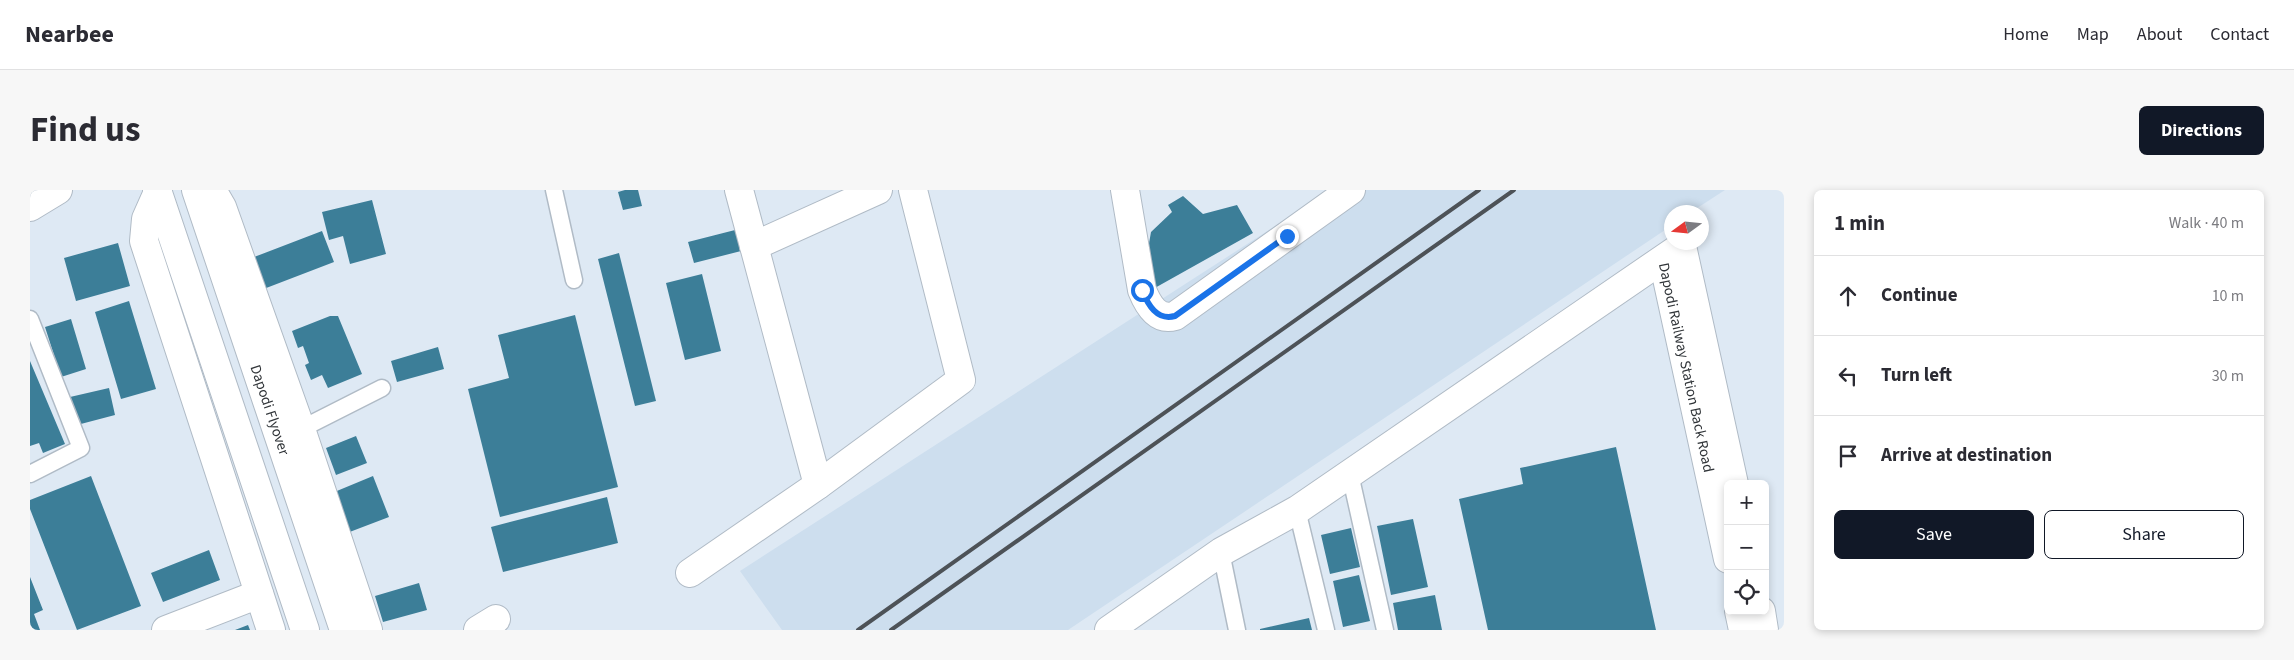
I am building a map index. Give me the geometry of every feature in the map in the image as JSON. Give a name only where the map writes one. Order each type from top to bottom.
[{"type":"street","points":[[30,207],[58,190]]},
{"type":"street","name":"Dapodi Flyover","points":[[196,190],[344,630]]},
{"type":"street","points":[[212,190],[222,207],[301,429],[368,630]]},
{"type":"street","points":[[739,190],[818,485]]},
{"type":"street","points":[[754,246],[878,190]]},
{"type":"street","points":[[690,573],[818,485],[961,380],[913,190]]},
{"type":"street","points":[[1126,190],[1142,290],[1147,303],[1157,314],[1167,318],[1175,316],[1351,190]]},
{"type":"street","points":[[157,191],[146,219],[144,242],[271,630]]},
{"type":"street","points":[[157,191],[305,630]]},
{"type":"street","name":"Dapodi Railway Station Back Road","points":[[1724,541],[1663,260],[1682,246],[1733,480]]},
{"type":"street","points":[[1109,630],[1221,552],[1297,510],[1663,260]]},
{"type":"street","points":[[166,630],[259,594]]},
{"type":"street","points":[[1740,615],[1743,630]]},
{"type":"street","points":[[1761,615],[1764,630]]},
{"type":"lane","points":[[554,190],[574,280]]},
{"type":"lane","points":[[30,319],[81,448],[30,474]]},
{"type":"lane","points":[[301,429],[382,388]]},
{"type":"lane","points":[[1350,474],[1385,630]]},
{"type":"lane","points":[[1297,510],[1326,630]]},
{"type":"lane","points":[[1221,552],[1237,630]]},
{"type":"shaded area","points":[[1331,190],[1725,190],[1702,205],[1664,205],[1664,231],[1068,630],[782,630],[740,571]]},
{"type":"building","points":[[638,190],[642,206],[623,210],[618,192]]},
{"type":"building","points":[[1183,196],[1203,214],[1237,205],[1253,233],[1153,289],[1147,255],[1151,232],[1172,212],[1168,205]]},
{"type":"building","points":[[372,200],[386,254],[350,264],[343,236],[329,240],[322,212]]},
{"type":"building","points":[[739,229],[745,250],[694,263],[688,242]]},
{"type":"building","points":[[322,231],[334,262],[261,290],[249,259]]},
{"type":"building","points":[[118,243],[130,286],[76,301],[64,258]]},
{"type":"building","points":[[619,253],[656,401],[635,406],[598,259]]},
{"type":"building","points":[[702,274],[721,351],[685,360],[666,283]]},
{"type":"building","points":[[129,301],[156,389],[121,399],[95,312]]},
{"type":"building","points":[[575,315],[618,487],[500,517],[468,389],[509,378],[498,335]]},
{"type":"building","points":[[330,316],[338,316],[362,374],[328,388],[322,375],[311,380],[305,365],[309,363],[303,346],[298,348],[292,331]]},
{"type":"building","points":[[71,319],[86,369],[61,377],[45,327]]},
{"type":"building","points":[[438,347],[444,369],[397,382],[391,361]]},
{"type":"building","points":[[30,361],[65,444],[43,453],[39,443],[30,446]]},
{"type":"building","points":[[109,388],[115,415],[77,425],[70,397]]},
{"type":"building","points":[[356,436],[367,463],[336,475],[326,448]]},
{"type":"building","points":[[1616,447],[1656,630],[1488,630],[1459,499],[1523,484],[1520,468]]},
{"type":"building","points":[[91,476],[141,606],[77,630],[30,509],[30,500]]},
{"type":"building","points":[[373,476],[389,517],[347,533],[332,493]]},
{"type":"building","points":[[607,497],[618,543],[503,572],[491,527]]},
{"type":"building","points":[[1413,519],[1428,587],[1391,595],[1377,526]]},
{"type":"building","points":[[1351,528],[1360,567],[1330,574],[1321,535]]},
{"type":"building","points":[[209,550],[220,580],[163,602],[151,573]]},
{"type":"building","points":[[1359,575],[1370,621],[1343,627],[1333,581]]},
{"type":"building","points":[[30,577],[43,610],[34,614],[40,630],[30,630]]},
{"type":"building","points":[[419,583],[427,610],[383,622],[375,596]]},
{"type":"building","points":[[1435,595],[1442,630],[1398,630],[1393,603]]},
{"type":"building","points":[[1309,618],[1312,630],[1260,630],[1260,629]]},
{"type":"building","points":[[248,625],[250,630],[235,630]]},
{"type":"railway","points":[[858,630],[1479,190]]},
{"type":"railway","points":[[891,630],[1514,190]]},
{"type":"route","points":[[1142,290],[1147,303],[1157,314],[1167,318],[1175,316],[1287,236]]}]
